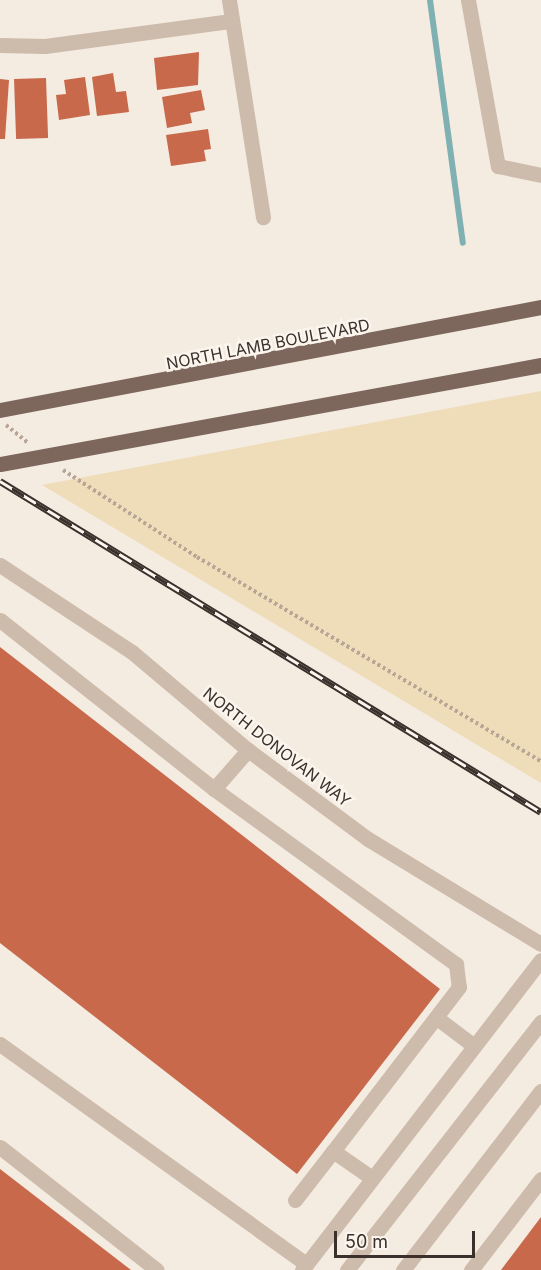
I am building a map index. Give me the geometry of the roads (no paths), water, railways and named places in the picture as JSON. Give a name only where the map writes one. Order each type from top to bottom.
[{"type":"main road","name":"NORTH LAMB BOULEVARD","points":[[0,410],[92,396],[541,307]]},
{"type":"main road","points":[[0,464],[159,438],[541,365]]},
{"type":"street","points":[[229,0],[229,21],[263,217]]},
{"type":"street","points":[[468,0],[498,166],[541,176]]},
{"type":"street","points":[[0,45],[45,46],[229,21]]},
{"type":"street","name":"NORTH DONOVAN WAY","points":[[0,565],[132,652],[248,750],[368,839],[541,944]]},
{"type":"street","points":[[0,620],[214,789],[456,964],[459,987],[295,1200]]},
{"type":"street","points":[[214,789],[248,750]]},
{"type":"street","points":[[0,1044],[304,1267],[541,960]]},
{"type":"street","points":[[437,1018],[474,1046]]},
{"type":"street","points":[[347,1270],[541,1022]]},
{"type":"street","points":[[403,1270],[541,1091]]},
{"type":"street","points":[[0,1147],[157,1270]]},
{"type":"street","points":[[333,1151],[372,1178]]},
{"type":"street","points":[[471,1270],[541,1179]]},
{"type":"waterway","points":[[430,0],[463,243]]},
{"type":"railway","points":[[0,481],[541,812]]}]
